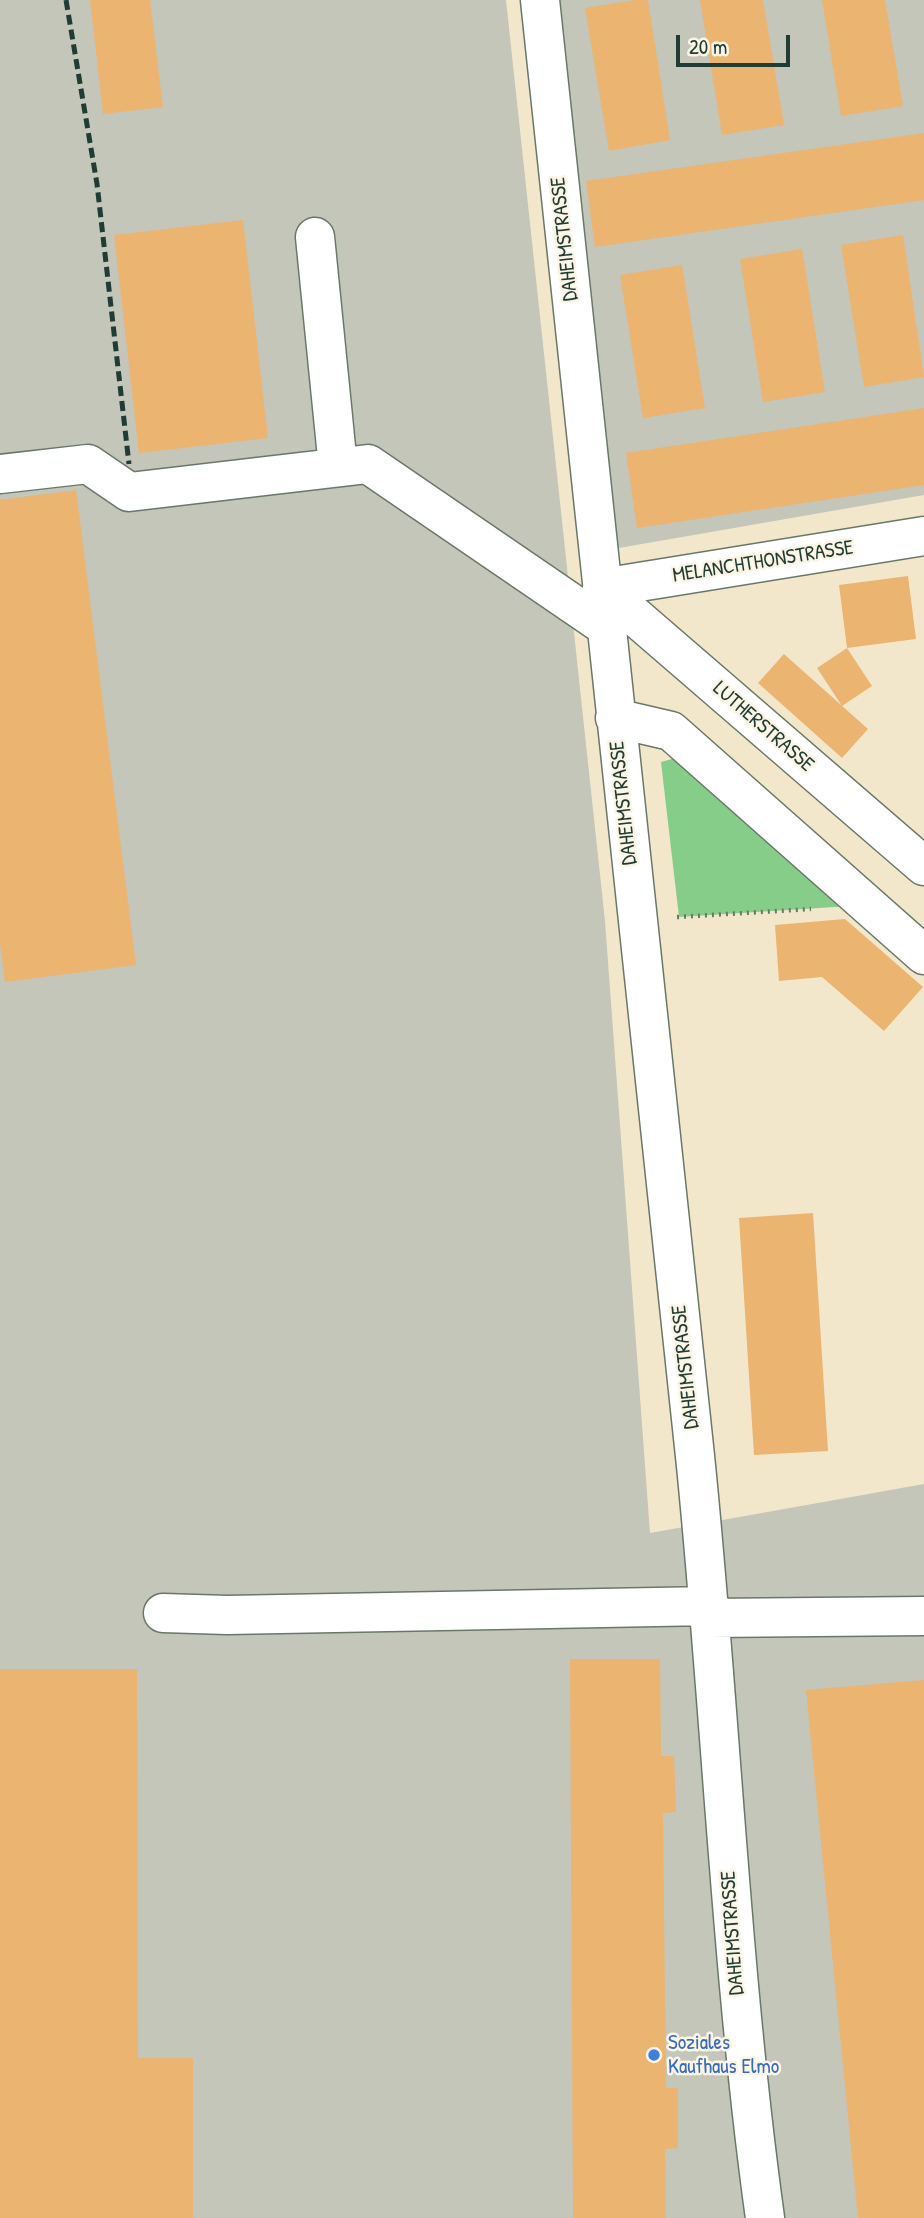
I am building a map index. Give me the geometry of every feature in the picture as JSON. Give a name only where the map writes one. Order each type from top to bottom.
[{"type":"street","name":"DAHEIMSTRASSE","points":[[540,0],[711,1612],[737,1994],[765,2218]]},
{"type":"street","points":[[315,237],[338,467]]},
{"type":"street","points":[[0,474],[88,464],[129,492],[368,464],[606,626]]},
{"type":"street","name":"MELANCHTHONSTRASSE","points":[[601,588],[924,536]]},
{"type":"street","name":"LUTHERSTRASSE","points":[[601,588],[924,866]]},
{"type":"street","points":[[615,718],[671,731],[924,955]]},
{"type":"street","points":[[163,1613],[227,1615],[711,1612],[924,1616]]},
{"type":"path","points":[[637,919],[812,909]]},
{"type":"shaded area","points":[[0,0],[506,0],[605,921],[650,1533],[924,1484],[924,2218],[0,2218]]},
{"type":"shaded area","points":[[554,0],[924,0],[924,495],[613,549]]},
{"type":"green space","points":[[679,757],[850,906],[679,917],[661,762]]},
{"type":"building","points":[[90,0],[150,0],[163,107],[103,114]]},
{"type":"building","points":[[648,0],[670,140],[609,151],[585,8]]},
{"type":"building","points":[[700,0],[763,0],[784,125],[722,135]]},
{"type":"building","points":[[822,0],[885,0],[903,106],[841,116]]},
{"type":"building","points":[[924,133],[924,200],[595,247],[586,181]]},
{"type":"building","points":[[243,220],[268,438],[139,453],[114,235]]},
{"type":"building","points":[[903,235],[924,377],[864,387],[841,245]]},
{"type":"building","points":[[802,249],[825,392],[763,402],[740,259]]},
{"type":"building","points":[[682,265],[705,408],[643,418],[620,275]]},
{"type":"building","points":[[924,408],[924,485],[637,528],[626,453]]},
{"type":"building","points":[[76,490],[136,965],[5,982],[0,944],[0,500]]},
{"type":"building","points":[[908,576],[916,639],[847,648],[839,585]]},
{"type":"building","points":[[847,648],[872,686],[842,706],[817,668]]},
{"type":"building","points":[[784,654],[868,729],[842,758],[758,683]]},
{"type":"building","points":[[845,919],[923,987],[884,1031],[822,977],[779,981],[775,925]]},
{"type":"building","points":[[813,1213],[828,1451],[754,1455],[739,1218]]},
{"type":"building","points":[[570,1659],[660,1659],[661,1756],[674,1756],[676,1812],[663,1813],[666,2088],[678,2088],[678,2148],[665,2149],[666,2218],[573,2218]]},
{"type":"building","points":[[0,1669],[137,1669],[138,2058],[193,2058],[193,2218],[0,2218]]},
{"type":"building","points":[[924,1680],[924,2218],[858,2218],[806,1690]]},
{"type":"railway","points":[[66,0],[97,184],[129,464]]},
{"type":"place","name":"Soziales Kaufhaus Elmo","points":[[654,2055]]}]
